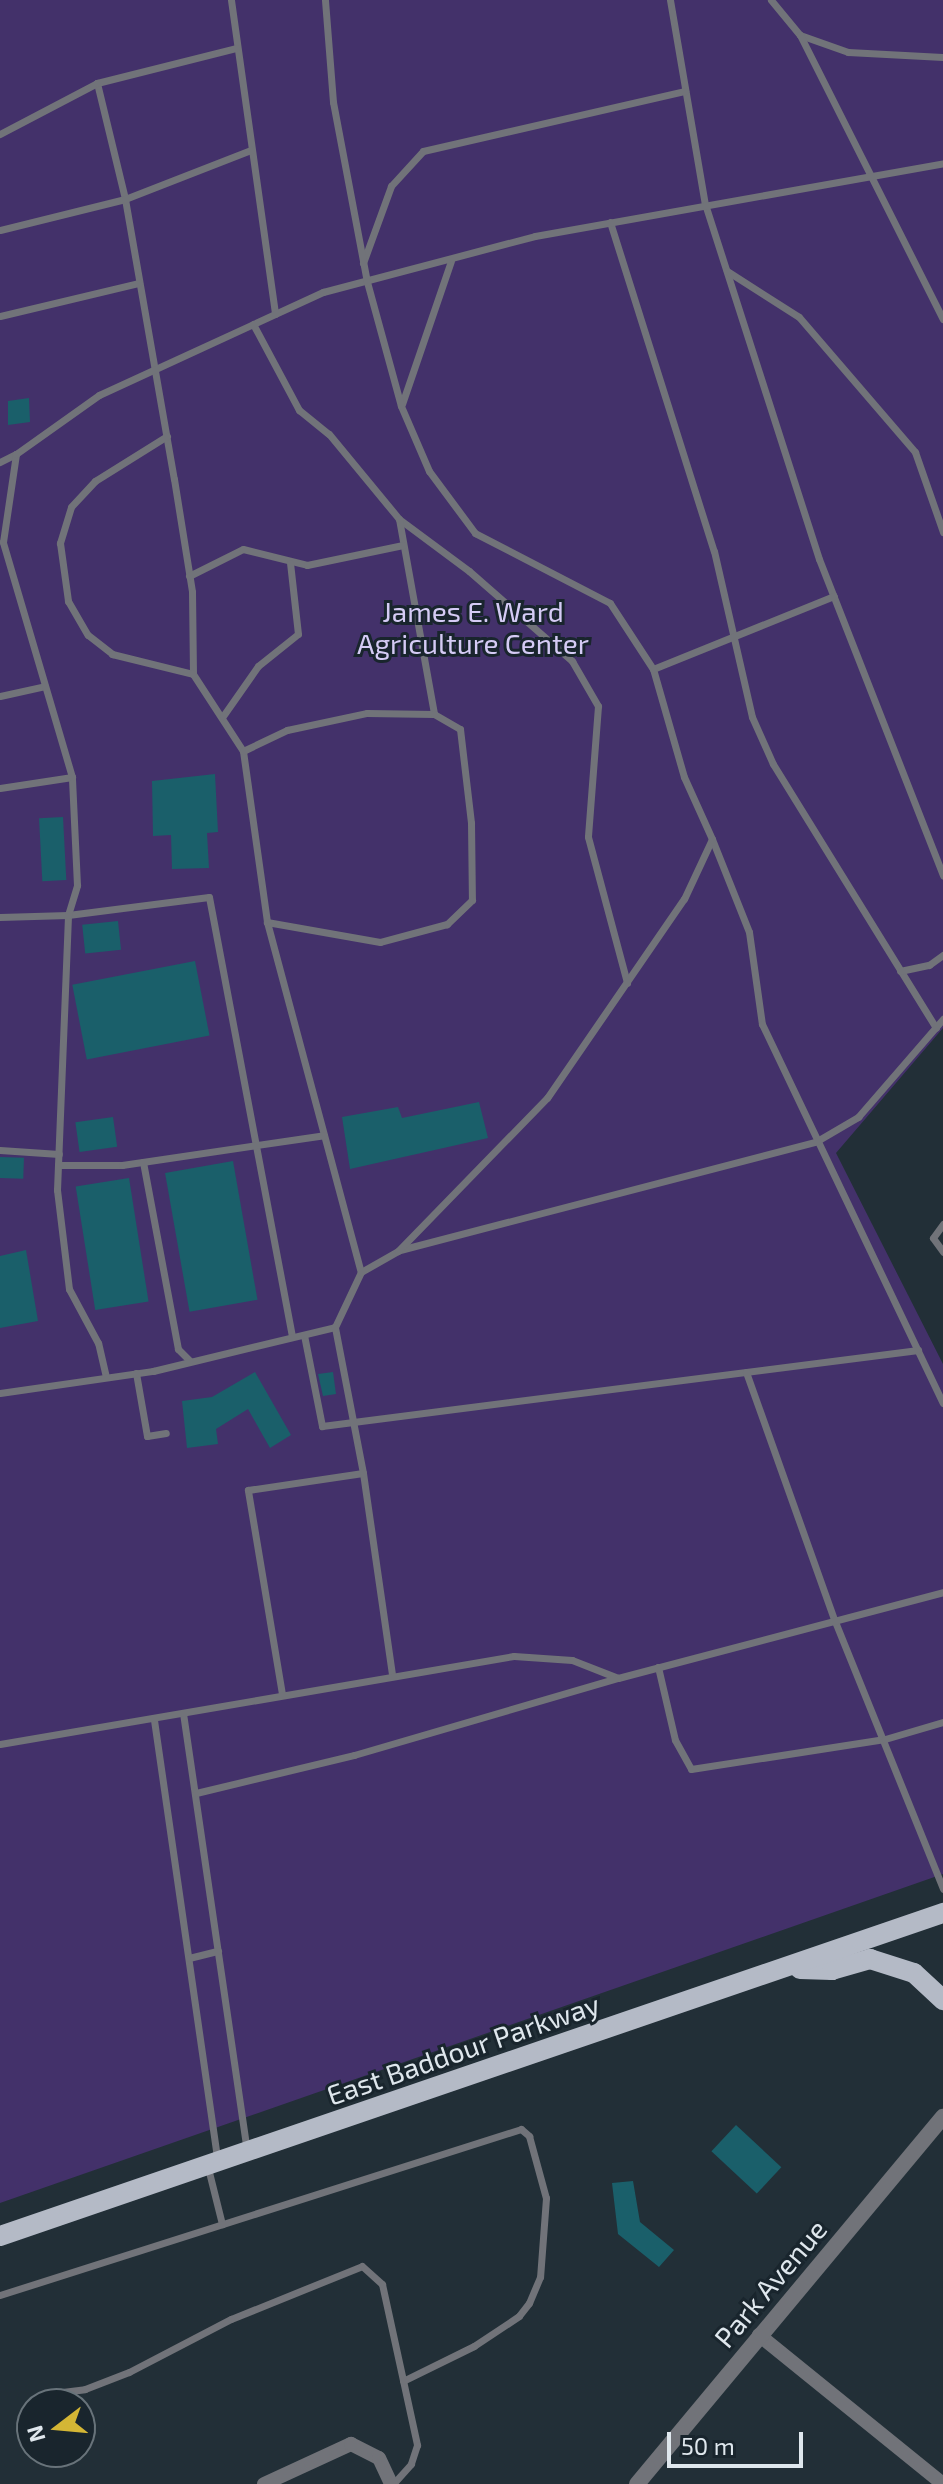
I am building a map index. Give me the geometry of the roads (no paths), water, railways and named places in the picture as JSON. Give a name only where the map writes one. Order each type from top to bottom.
[{"type":"main road","name":"East Baddour Parkway","points":[[0,2236],[788,1969],[943,1913]]},
{"type":"main road","points":[[788,1969],[832,1970],[870,1959],[914,1973],[943,2000]]},
{"type":"street","name":"Park Avenue","points":[[637,2484],[759,2335],[942,2121]]},
{"type":"street","points":[[759,2335],[943,2484]]},
{"type":"street","points":[[264,2484],[351,2444],[379,2458],[392,2484]]},
{"type":"lane","points":[[231,0],[275,314]]},
{"type":"lane","points":[[325,0],[333,102],[367,282],[401,406],[429,471],[475,533],[610,603],[653,669],[684,777],[749,932],[762,1024],[943,1403]]},
{"type":"lane","points":[[670,0],[705,204],[834,596],[943,876]]},
{"type":"lane","points":[[771,0],[800,35],[943,319]]},
{"type":"lane","points":[[800,35],[848,52],[943,57]]},
{"type":"lane","points":[[0,134],[97,83],[236,48]]},
{"type":"lane","points":[[97,83],[125,199],[167,436],[189,576],[193,674],[243,751],[267,922],[361,1272]]},
{"type":"lane","points":[[363,263],[391,186],[423,151],[685,91]]},
{"type":"lane","points":[[0,230],[125,199],[251,150]]},
{"type":"lane","points":[[0,462],[99,395],[323,292],[451,261],[535,236],[943,163]]},
{"type":"lane","points":[[610,222],[714,551],[731,637],[752,717],[773,764],[936,1028]]},
{"type":"lane","points":[[401,406],[451,261]]},
{"type":"lane","points":[[727,271],[799,317],[915,452],[943,532]]},
{"type":"lane","points":[[0,316],[139,283]]},
{"type":"lane","points":[[253,324],[299,410],[329,434],[399,519],[469,571],[572,661],[598,706],[588,837],[627,983]]},
{"type":"lane","points":[[167,436],[95,481],[71,507],[60,543],[68,601],[88,635],[112,654],[193,674]]},
{"type":"lane","points":[[16,454],[3,542],[72,777],[77,885],[68,915],[58,1165],[69,1289],[98,1343],[106,1377]]},
{"type":"lane","points":[[399,519],[434,714]]},
{"type":"lane","points":[[189,576],[243,549],[307,565],[403,545]]},
{"type":"lane","points":[[223,716],[258,666],[298,634],[290,563]]},
{"type":"lane","points":[[653,669],[834,596]]},
{"type":"lane","points":[[0,696],[45,686]]},
{"type":"lane","points":[[243,751],[287,730],[367,713],[434,714],[460,729],[471,823],[472,900],[447,924],[380,942],[267,922]]},
{"type":"lane","points":[[0,788],[72,777]]},
{"type":"lane","points":[[398,1251],[547,1098],[684,899],[712,839]]},
{"type":"lane","points":[[0,917],[68,915],[209,897],[292,1336]]},
{"type":"lane","points":[[900,971],[929,965],[943,955]]},
{"type":"lane","points":[[392,1675],[355,1422],[335,1327],[361,1272],[398,1251],[600,1193],[817,1141],[858,1117],[943,1019]]},
{"type":"lane","points":[[58,1165],[143,1162],[256,1149],[324,1135]]},
{"type":"lane","points":[[0,1150],[59,1154]]},
{"type":"lane","points":[[143,1162],[178,1349],[190,1361]]},
{"type":"lane","points":[[943,1224],[933,1238],[943,1252]]},
{"type":"lane","points":[[0,1393],[136,1373],[335,1327]]},
{"type":"lane","points":[[304,1335],[322,1426],[918,1350]]},
{"type":"lane","points":[[746,1372],[834,1619],[943,1889]]},
{"type":"lane","points":[[136,1373],[147,1436],[166,1433]]},
{"type":"lane","points":[[282,1694],[248,1490],[363,1473]]},
{"type":"lane","points":[[196,1793],[354,1755],[618,1678],[943,1592]]},
{"type":"lane","points":[[0,1744],[514,1656],[572,1660],[618,1678]]},
{"type":"lane","points":[[658,1667],[675,1740],[691,1769],[885,1739],[943,1722]]},
{"type":"lane","points":[[183,1713],[247,2153]]},
{"type":"lane","points":[[154,1720],[189,1958],[212,2164],[222,2224]]},
{"type":"lane","points":[[189,1958],[218,1951]]},
{"type":"lane","points":[[0,2295],[521,2129],[529,2136],[546,2198],[540,2277],[529,2303],[519,2316],[474,2346],[403,2381]]},
{"type":"lane","points":[[88,2388],[129,2372],[231,2319],[362,2266],[382,2284],[417,2445],[411,2464],[392,2484]]},
{"type":"park label","name":"James E. Ward Agriculture Center","points":[[473,627]]}]
